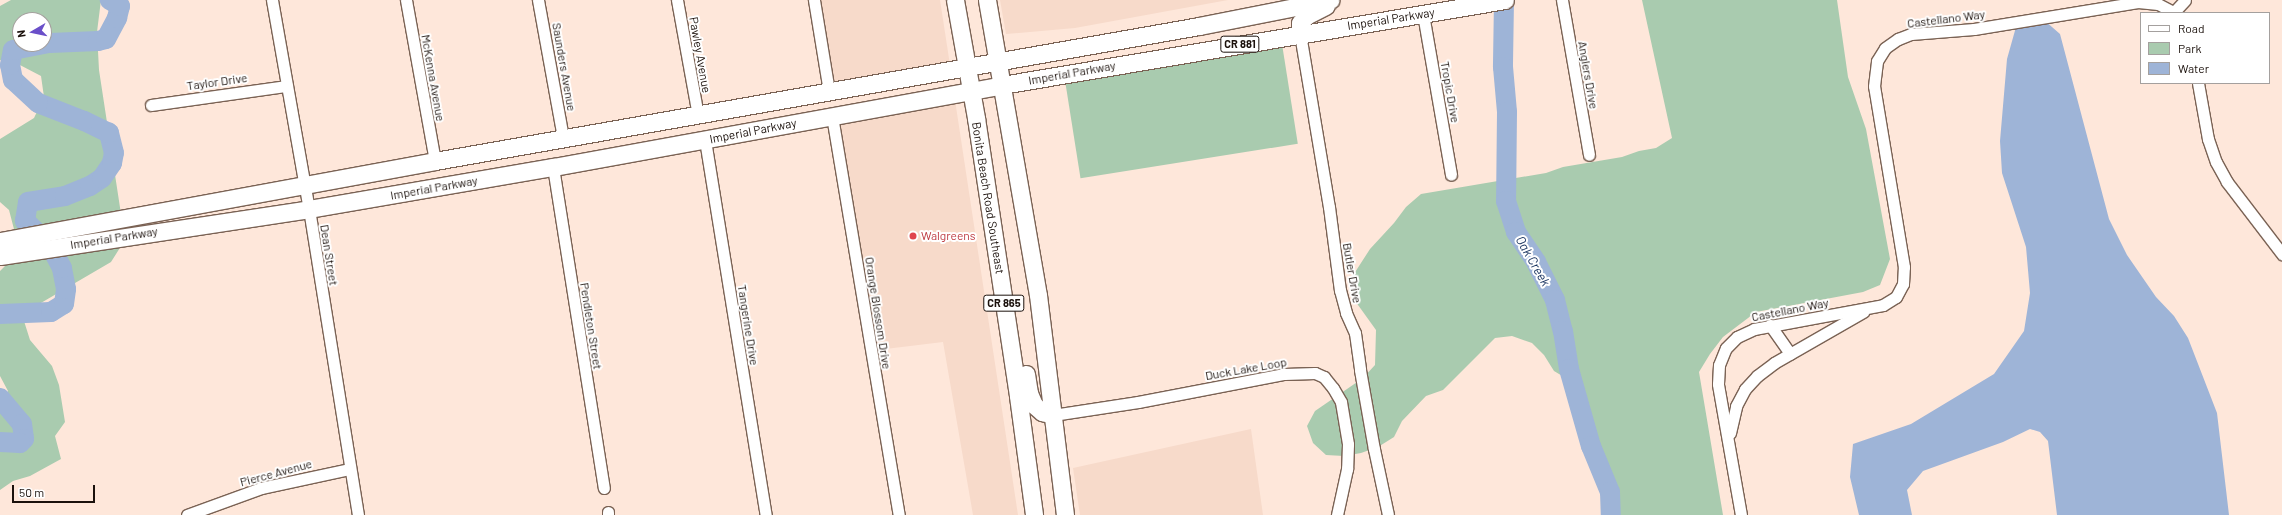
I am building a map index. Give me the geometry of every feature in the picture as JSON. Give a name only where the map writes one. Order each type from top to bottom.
[{"type":"main road","name":"Bonita Beach Road Southeast","points":[[955,0],[971,91],[1000,280],[1034,515]]},
{"type":"main road","name":"CR 865","points":[[987,0],[1038,295],[1065,515]]},
{"type":"main road","name":"Imperial Parkway","points":[[0,242],[84,228],[435,161],[1199,26],[1330,0]]},
{"type":"main road","points":[[1300,34],[1300,23],[1306,16],[1336,0]]},
{"type":"main road","name":"Imperial Parkway","points":[[0,256],[309,209],[553,167],[1002,85],[1300,34],[1420,7],[1478,5],[1505,0]]},
{"type":"main road","points":[[1000,280],[1014,305],[1029,393],[1034,405],[1042,412],[1053,414]]},
{"type":"street","name":"Dean Street","points":[[272,0],[305,185],[358,515]]},
{"type":"street","name":"McKenna Avenue","points":[[406,0],[435,161]]},
{"type":"street","name":"Saunders Avenue","points":[[538,0],[563,138]]},
{"type":"street","name":"Pawley Avenue","points":[[677,0],[698,115]]},
{"type":"street","points":[[814,0],[829,92]]},
{"type":"street","name":"Anglers Drive","points":[[1562,0],[1589,155]]},
{"type":"street","points":[[2175,12],[2185,0]]},
{"type":"street","name":"Castellano Way","points":[[1741,515],[1718,384],[1722,356],[1729,345],[1737,337],[1754,329],[1869,309],[1890,303],[1896,297],[1903,284],[1904,276],[1874,86],[1876,65],[1886,48],[1898,39],[1911,34],[1974,29],[2138,2],[2158,4],[2175,12]]},
{"type":"street","name":"Tropic Drive","points":[[1420,7],[1451,175]]},
{"type":"street","name":"Butler Drive","points":[[1300,34],[1329,207],[1340,290],[1346,314],[1355,333],[1374,449],[1388,515]]},
{"type":"street","points":[[2198,84],[2208,139],[2216,162],[2227,182],[2282,254]]},
{"type":"street","name":"Taylor Drive","points":[[151,105],[287,86]]},
{"type":"street","name":"Orange Blossom Drive","points":[[832,116],[899,515]]},
{"type":"street","name":"Tangerine Drive","points":[[705,140],[766,515]]},
{"type":"street","name":"Pendleton Street","points":[[553,167],[604,488]]},
{"type":"street","name":"Castellano Way","points":[[1729,446],[1733,416],[1745,388],[1764,370],[1869,309]]},
{"type":"street","points":[[1770,325],[1790,354]]},
{"type":"street","name":"Duck Lake Loop","points":[[1053,414],[1138,402],[1284,374],[1315,373],[1324,377],[1333,388],[1341,402],[1348,444],[1346,469],[1337,515]]},
{"type":"street","name":"Pierce Avenue","points":[[187,515],[261,488],[350,469]]},
{"type":"shaded area","points":[[813,0],[940,0],[950,65],[827,87]]},
{"type":"shaded area","points":[[1000,0],[1228,0],[1075,28],[1006,34]]},
{"type":"shaded area","points":[[955,100],[1018,515],[973,515],[943,342],[869,351],[832,121]]},
{"type":"shaded area","points":[[1251,429],[1263,515],[1080,515],[1073,468]]},
{"type":"green space","points":[[11,0],[101,0],[97,32],[99,70],[121,214],[15,233],[9,210],[0,202],[0,139],[34,118],[44,97],[41,76],[18,64],[0,60],[0,6]]},
{"type":"green space","points":[[1642,0],[1837,0],[1848,77],[1866,129],[1890,259],[1880,285],[1863,292],[1756,312],[1723,337],[1710,354],[1699,372],[1723,515],[1606,515],[1599,471],[1579,396],[1569,380],[1554,371],[1544,355],[1532,343],[1512,336],[1495,338],[1443,390],[1426,396],[1402,421],[1394,437],[1378,447],[1361,453],[1344,456],[1326,455],[1313,443],[1307,426],[1315,411],[1363,378],[1375,365],[1376,330],[1353,298],[1350,280],[1370,249],[1394,223],[1406,207],[1421,194],[1546,173],[1563,167],[1622,157],[1639,151],[1656,148],[1672,138]]},
{"type":"green space","points":[[1282,44],[1298,144],[1081,178],[1065,78]]},
{"type":"green space","points":[[123,243],[111,262],[34,307],[24,321],[30,340],[52,366],[59,385],[65,422],[55,436],[61,459],[30,476],[13,481],[0,490],[0,408],[5,408],[8,391],[0,376],[0,271],[10,261]]},
{"type":"water","points":[[2044,20],[2060,34],[2109,219],[2127,255],[2156,297],[2174,316],[2188,338],[2217,413],[2229,515],[2057,515],[2048,441],[2040,432],[2030,429],[2003,442],[1923,471],[1907,490],[1912,515],[1859,515],[1850,477],[1853,444],[1911,424],[1994,374],[2024,331],[2030,293],[2026,247],[2002,173],[2000,141],[2007,59],[2016,27]]},
{"type":"waterway","points":[[0,314],[51,312],[64,304],[66,289],[62,268],[50,245],[25,221],[28,202],[65,196],[90,186],[102,178],[112,163],[114,153],[109,133],[84,121],[38,103],[13,80],[10,65],[13,50],[50,43],[98,41],[106,39],[117,18],[120,6],[110,0]]},
{"type":"waterway","name":"Oak Creek","points":[[1504,0],[1503,67],[1507,112],[1506,201],[1516,232],[1536,262],[1555,300],[1563,331],[1569,369],[1591,446],[1610,492],[1611,515]]},
{"type":"waterway","points":[[0,398],[22,424],[24,439],[20,443],[0,442]]},
{"type":"place","name":"Walgreens","points":[[913,236]]}]
